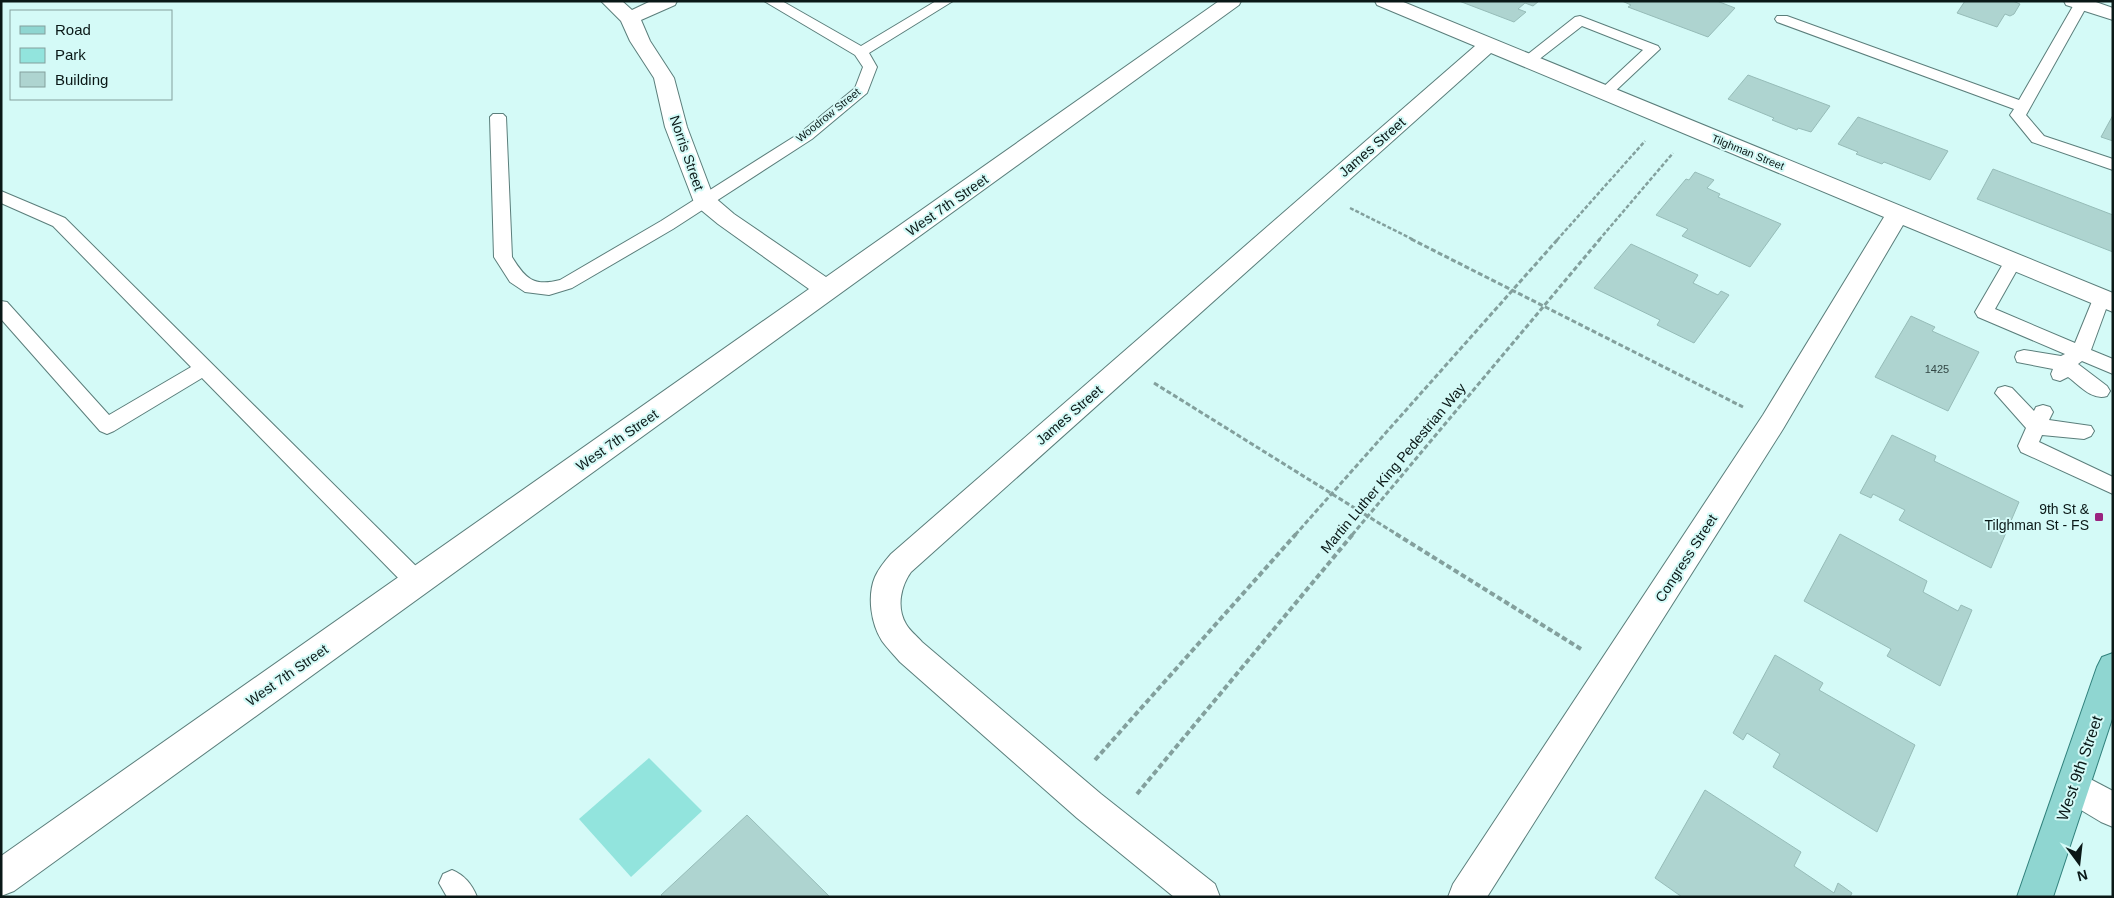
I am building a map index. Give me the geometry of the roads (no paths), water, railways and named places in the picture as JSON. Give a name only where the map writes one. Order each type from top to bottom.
[{"type":"main road","name":"West 9th Street","points":[[2035,897],[2113,667]]},
{"type":"street","name":"Norris Street","points":[[610,1],[630,18],[640,41],[664,78],[676,127],[703,200],[726,219],[827,290]]},
{"type":"street","points":[[630,18],[668,1]]},
{"type":"street","name":"West 7th Street","points":[[1,878],[1232,1]]},
{"type":"street","name":"Tilghman Street","points":[[1384,1],[2107,300]]},
{"type":"street","points":[[2077,3],[2113,14]]},
{"type":"street","name":"James Street","points":[[1202,897],[1090,806],[911,652],[893,631],[887,612],[886,594],[889,579],[901,562],[1488,45]]},
{"type":"street","name":"Congress Street","points":[[1466,897],[1773,422],[1898,214]]},
{"type":"street","points":[[2073,786],[2113,810]]},
{"type":"lane","points":[[771,1],[861,52],[946,1]]},
{"type":"lane","points":[[2077,3],[2018,115],[2038,138],[2113,165]]},
{"type":"lane","points":[[1782,19],[2022,107]]},
{"type":"lane","points":[[1528,61],[1580,20],[1653,49],[1605,93]]},
{"type":"lane","name":"Woodrow Street","points":[[703,200],[806,136],[862,90],[870,67],[861,52]]},
{"type":"lane","points":[[498,117],[503,257],[516,278],[531,288],[548,289],[566,284],[667,225],[703,200]]},
{"type":"lane","points":[[1,196],[59,222],[417,582]]},
{"type":"lane","points":[[2013,261],[1984,312],[2113,368]]},
{"type":"lane","points":[[2062,369],[2080,353],[2107,300]]},
{"type":"lane","points":[[1,307],[108,426],[204,368]]},
{"type":"lane","points":[[2024,357],[2062,369],[2100,391]]},
{"type":"lane","points":[[2005,393],[2040,420],[2084,431]]},
{"type":"lane","points":[[2040,420],[2028,446],[2113,486]]},
{"type":"place","name":"9th St & Tilghman St - FS","points":[[2099,517]]}]
